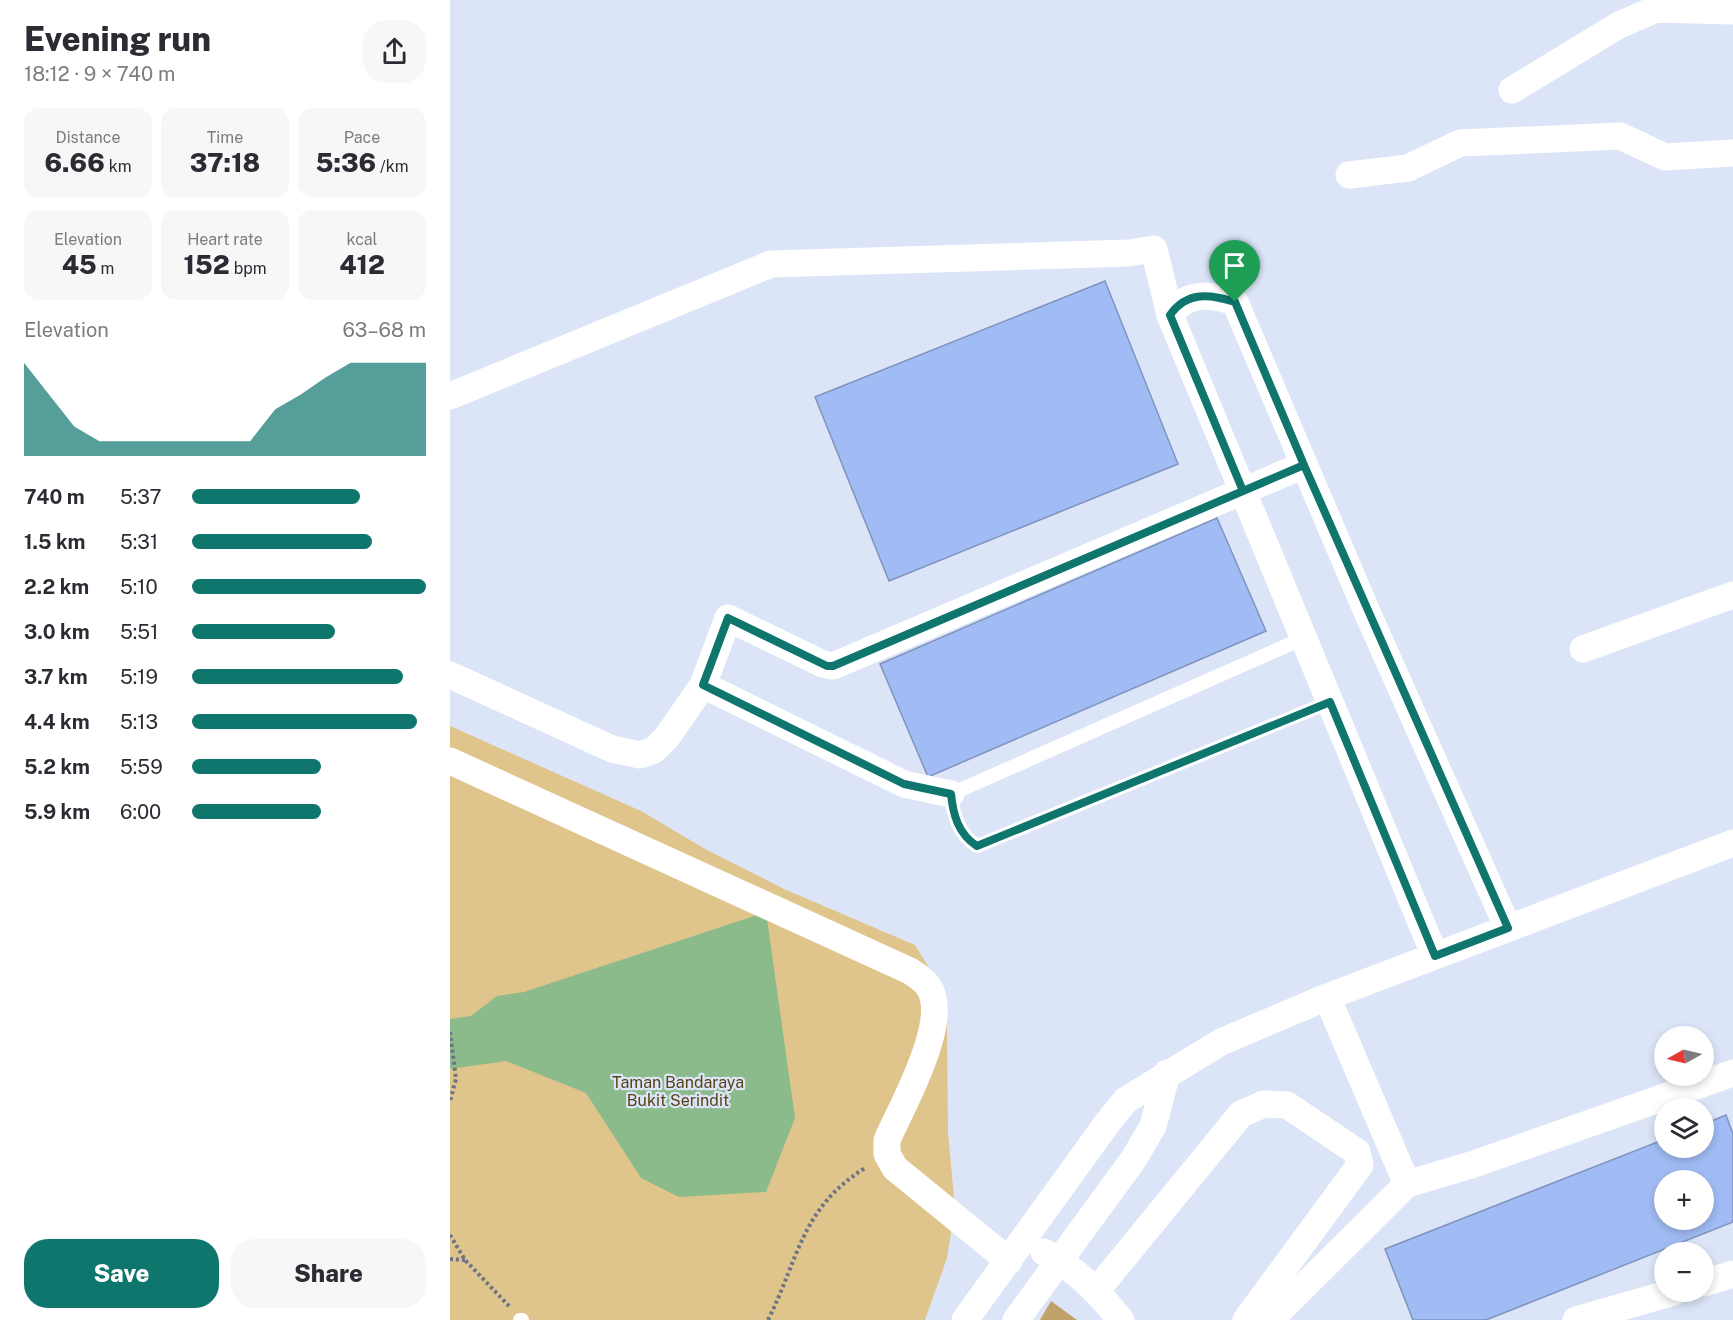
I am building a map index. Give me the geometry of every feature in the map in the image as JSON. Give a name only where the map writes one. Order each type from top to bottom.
[{"type":"street","points":[[1512,90],[1619,25],[1656,9],[1733,11]]},
{"type":"street","points":[[1349,175],[1408,168],[1460,143],[1620,136],[1665,157],[1733,153]]},
{"type":"street","points":[[450,396],[771,264],[1129,253],[1154,249],[1170,315],[1435,956]]},
{"type":"street","points":[[1170,315],[1178,304],[1196,297],[1213,295],[1235,302],[1304,465],[1508,928]]},
{"type":"street","points":[[450,675],[612,749],[640,755],[654,750],[667,737],[703,685],[728,618],[827,666],[833,666],[1304,465]]},
{"type":"street","points":[[1583,649],[1733,596]]},
{"type":"street","points":[[703,685],[904,784],[951,794]]},
{"type":"street","points":[[450,762],[910,970],[929,986],[935,1013],[931,1040],[887,1140],[887,1154],[895,1168],[1016,1251],[1060,1260],[1097,1290],[1121,1320]]},
{"type":"street","points":[[965,1320],[1126,1100],[1167,1073],[1221,1042],[1327,997],[1733,843]]},
{"type":"street","points":[[1327,997],[1407,1184]]},
{"type":"street","points":[[1016,1320],[1138,1152],[1153,1126],[1167,1073]]},
{"type":"street","points":[[1270,1320],[1407,1184],[1471,1165],[1733,1073]]},
{"type":"street","points":[[1097,1290],[1241,1114],[1264,1104],[1287,1105],[1357,1152],[1360,1165],[1246,1320]]},
{"type":"street","points":[[1714,1280],[1733,1274]]},
{"type":"street","points":[[1576,1320],[1654,1298]]},
{"type":"lane","points":[[1304,638],[951,794],[959,826],[967,840],[977,846],[1330,702]]},
{"type":"path","points":[[450,1032],[456,1079],[450,1101]]},
{"type":"path","points":[[450,1080],[456,1079]]},
{"type":"path","points":[[768,1320],[785,1286],[799,1241],[820,1207],[860,1171],[887,1154]]},
{"type":"path","points":[[450,1235],[465,1260],[521,1320]]},
{"type":"path","points":[[450,1259],[465,1260]]},
{"type":"green space","name":"Taman Bandaraya Bukit Serindit","points":[[450,726],[641,811],[707,850],[784,889],[915,945],[942,989],[947,1026],[948,1132],[955,1208],[947,1258],[925,1320],[450,1320]]},
{"type":"shaded area","points":[[766,912],[795,1118],[766,1192],[679,1197],[641,1178],[586,1093],[506,1061],[450,1069],[450,1019],[471,1016],[497,996],[524,992]]},
{"type":"shaded area","points":[[1051,1301],[1077,1320],[1040,1320]]},
{"type":"building","points":[[1105,281],[1178,464],[889,581],[815,397]]},
{"type":"building","points":[[1217,518],[1266,631],[928,777],[880,664]]},
{"type":"building","points":[[1726,1115],[1733,1134],[1733,1222],[1714,1230],[1714,1170],[1654,1170],[1654,1230],[1713,1230],[1683,1242],[1654,1242],[1654,1253],[1486,1320],[1413,1320],[1385,1249],[1654,1143],[1654,1158],[1714,1158],[1714,1120]]},
{"type":"route","points":[[1235,302],[1213,295],[1196,297],[1178,304],[1170,315],[1243,491],[1304,465],[1508,928],[1435,956],[1330,702],[977,846],[967,840],[959,826],[951,794],[904,784],[703,685],[728,618],[827,666],[833,666],[1304,465],[1235,302]]}]
